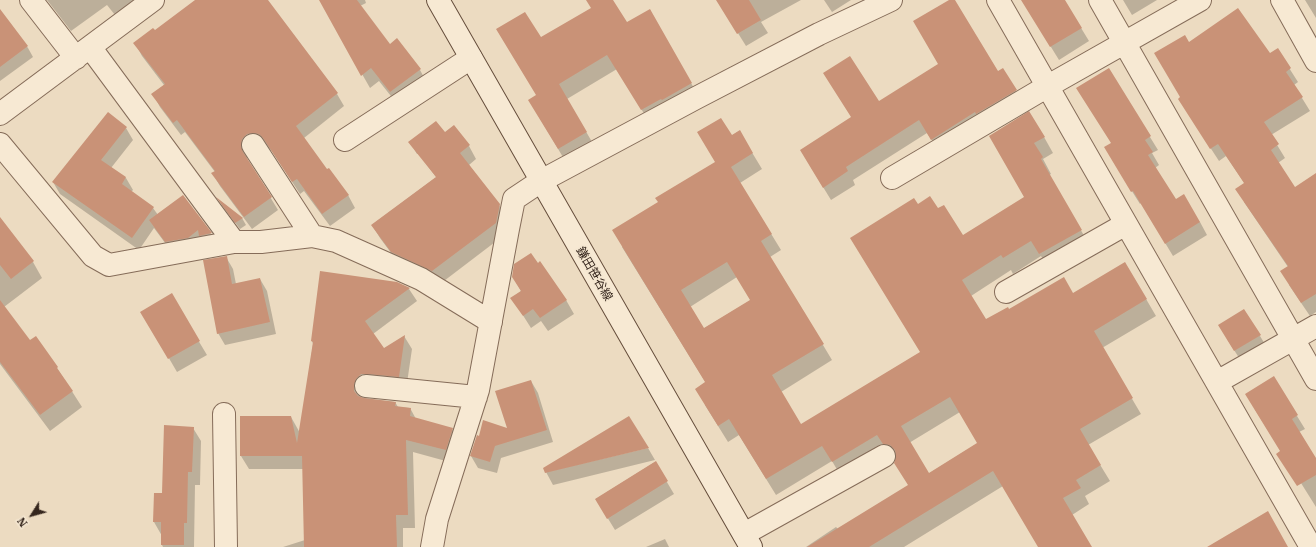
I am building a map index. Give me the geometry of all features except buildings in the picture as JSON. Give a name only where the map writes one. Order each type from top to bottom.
[{"type":"street","points":[[31,0],[83,52],[234,242]]},
{"type":"street","points":[[0,114],[153,0]]},
{"type":"street","name":"鎌田笹谷線","points":[[438,0],[747,541]]},
{"type":"street","points":[[432,547],[437,519],[476,397],[514,199],[541,180],[819,34],[891,0]]},
{"type":"street","points":[[998,0],[1311,547]]},
{"type":"street","points":[[1100,0],[1316,379]]},
{"type":"street","points":[[892,178],[1048,86],[1200,0]]},
{"type":"street","points":[[1282,0],[1316,60]]},
{"type":"street","points":[[345,140],[471,58]]},
{"type":"street","points":[[0,144],[93,256],[109,265],[234,242],[261,242],[312,236],[336,241],[421,279],[491,322]]},
{"type":"street","points":[[253,145],[312,236]]},
{"type":"street","points":[[1006,292],[1126,224]]},
{"type":"street","points":[[1217,382],[1316,326]]},
{"type":"street","points":[[366,386],[476,397]]},
{"type":"street","points":[[224,414],[226,547]]},
{"type":"street","points":[[747,541],[884,456]]}]
